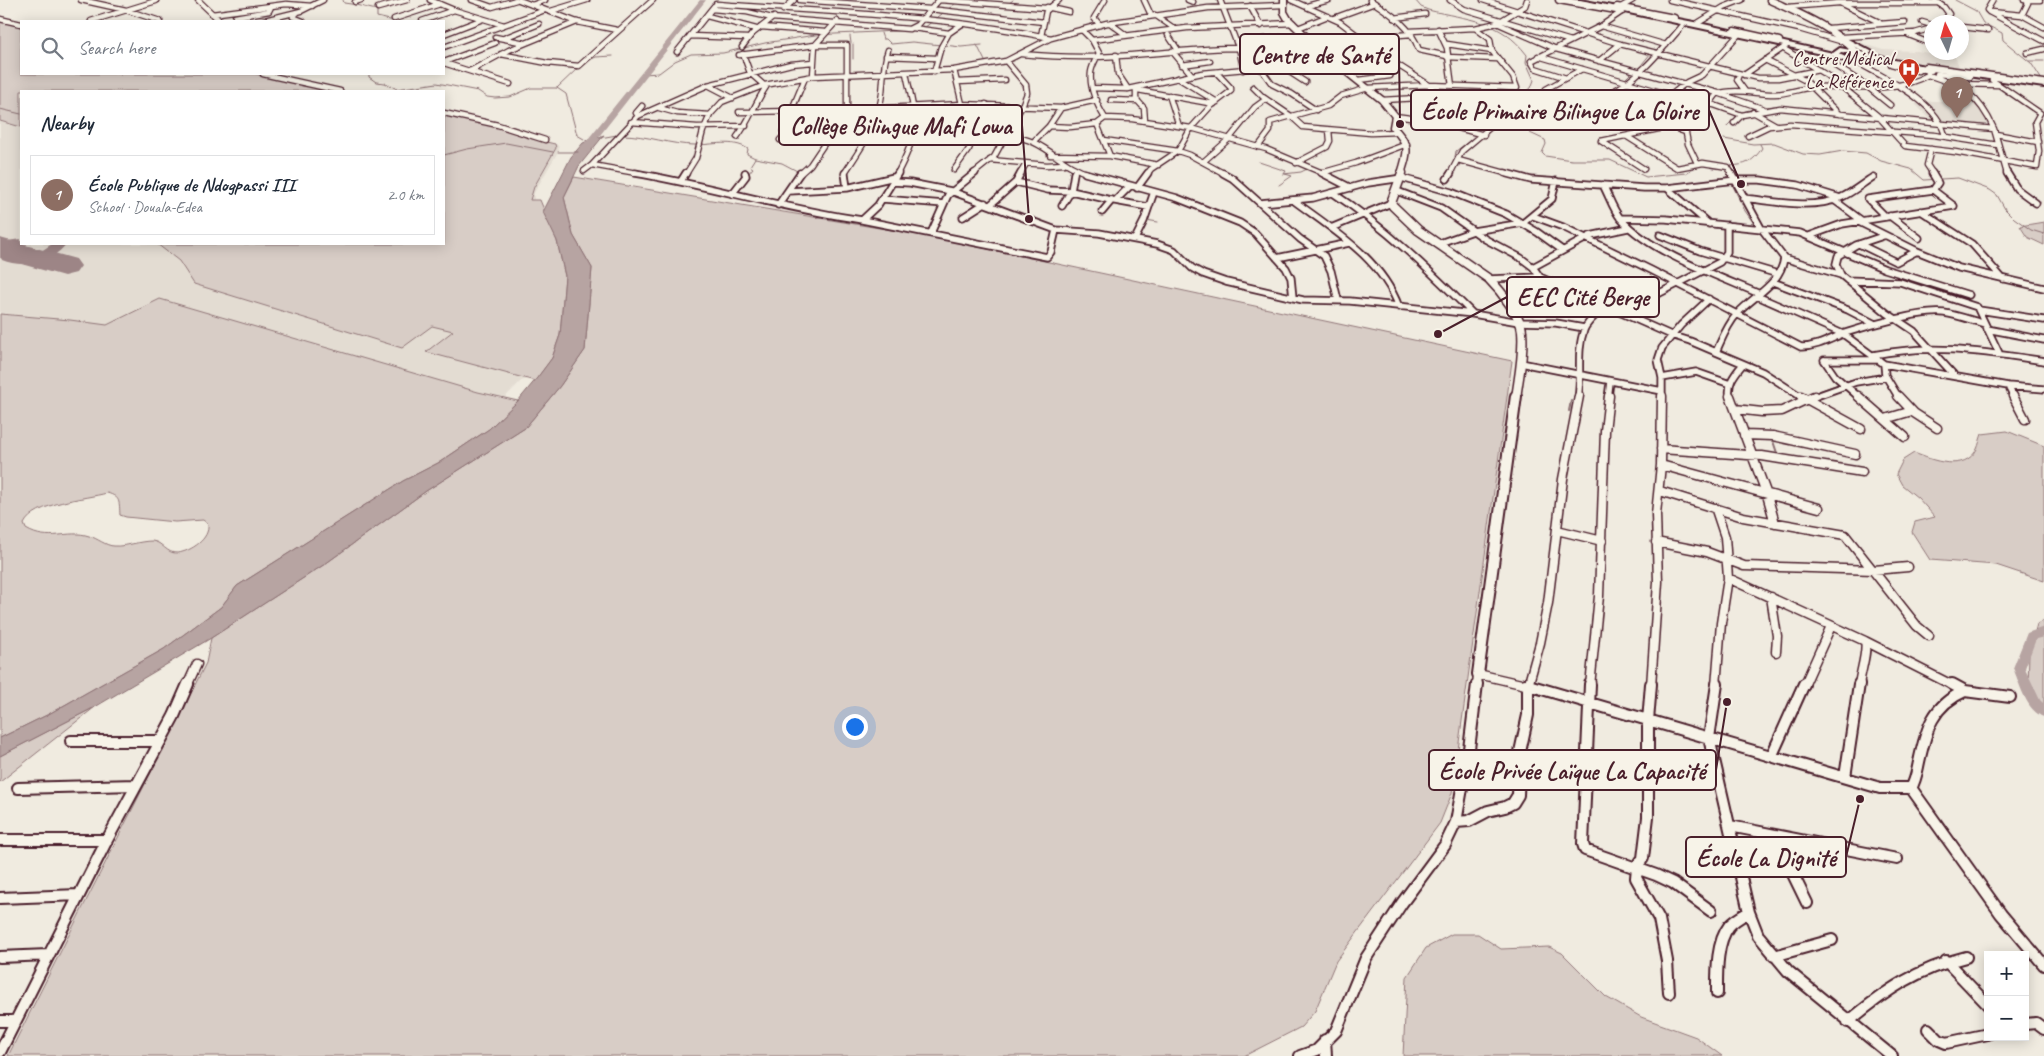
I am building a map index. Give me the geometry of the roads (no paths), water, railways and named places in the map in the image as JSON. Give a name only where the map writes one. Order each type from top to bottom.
[{"type":"highway","points":[[1570,0],[1784,44],[1840,52],[1891,64],[1910,65]]},
{"type":"highway","points":[[1784,44],[1823,46],[1842,39],[1865,50],[1910,65]]},
{"type":"highway","points":[[1857,57],[2044,85]]},
{"type":"main road","points":[[1559,0],[1698,23],[1784,44]]},
{"type":"main road","points":[[1579,0],[1740,35]]},
{"type":"main road","points":[[1770,0],[1829,28],[1842,39],[1857,57]]},
{"type":"main road","points":[[1283,3],[1284,12],[1295,26],[1323,53],[1382,100],[1395,116],[1393,127],[1407,144],[1402,178],[1392,203],[1409,223],[1489,278],[1499,289],[1522,330],[1521,363],[1478,674]]},
{"type":"main road","points":[[1840,52],[1842,39]]},
{"type":"main road","points":[[1910,65],[1970,77],[2044,85]]},
{"type":"main road","points":[[1910,65],[2044,85]]},
{"type":"street","points":[[82,0],[126,10],[157,20]]},
{"type":"street","points":[[198,0],[219,20]]},
{"type":"street","points":[[264,6],[268,0]]},
{"type":"street","points":[[265,20],[301,11],[323,0]]},
{"type":"street","points":[[354,2],[361,0]]},
{"type":"street","points":[[378,8],[407,0]]},
{"type":"street","points":[[430,0],[454,10],[504,25]]},
{"type":"street","points":[[472,0],[492,8]]},
{"type":"street","points":[[486,10],[518,0],[577,22],[617,30]]},
{"type":"street","points":[[532,5],[545,0]]},
{"type":"street","points":[[551,11],[587,0]]},
{"type":"street","points":[[501,54],[547,63],[578,66],[600,49],[617,30],[653,0]]},
{"type":"street","points":[[742,46],[747,38],[758,28],[785,9],[794,0]]},
{"type":"street","points":[[800,0],[856,2],[1044,22]]},
{"type":"street","points":[[913,28],[940,0],[1047,8],[1069,12]]},
{"type":"street","points":[[994,18],[1007,5],[1016,0]]},
{"type":"street","points":[[1041,36],[1044,11],[1059,0]]},
{"type":"street","points":[[1100,25],[1094,18],[1105,0]]},
{"type":"street","points":[[1144,0],[1153,15],[1175,29]]},
{"type":"street","points":[[1220,0],[1239,50],[1243,70]]},
{"type":"street","points":[[1291,0],[1334,18],[1429,86],[1436,97],[1433,121]]},
{"type":"street","points":[[1306,6],[1329,0]]},
{"type":"street","points":[[1370,0],[1411,33],[1418,43],[1419,50],[1447,56],[1497,59]]},
{"type":"street","points":[[1450,0],[1464,8],[1571,41]]},
{"type":"street","points":[[1483,0],[1585,34],[1709,68],[1772,79],[1819,70]]},
{"type":"street","points":[[1362,38],[1475,28],[1497,24],[1525,6],[1527,0]]},
{"type":"street","points":[[1566,78],[1532,66],[1531,61],[1601,26],[1633,0]]},
{"type":"street","points":[[1670,0],[1842,39],[1907,34],[1924,29]]},
{"type":"street","points":[[1698,23],[1742,0]]},
{"type":"street","points":[[1934,0],[1939,3],[1948,15]]},
{"type":"street","points":[[1989,12],[1988,10],[1993,0]]},
{"type":"street","points":[[2022,0],[2040,0]]},
{"type":"street","points":[[2022,15],[2028,3],[2026,0]]},
{"type":"street","points":[[94,20],[156,1]]},
{"type":"street","points":[[1191,1],[1194,9]]},
{"type":"street","points":[[1788,8],[1868,1],[1939,3]]},
{"type":"street","points":[[677,52],[717,2],[922,19],[1051,38]]},
{"type":"street","points":[[813,76],[815,45],[856,2]]},
{"type":"street","points":[[681,181],[696,158],[710,114],[719,105],[765,85],[813,76],[954,70],[1006,61],[1051,38],[1100,25],[1194,9],[1283,3]]},
{"type":"street","points":[[1334,18],[1375,3]]},
{"type":"street","points":[[1839,3],[1924,41]]},
{"type":"street","points":[[212,14],[271,5],[292,4],[312,6]]},
{"type":"street","points":[[394,19],[440,4]]},
{"type":"street","points":[[235,17],[269,11],[271,5]]},
{"type":"street","points":[[1250,6],[1261,26]]},
{"type":"street","points":[[712,9],[746,12],[772,18],[913,28],[949,33]]},
{"type":"street","points":[[425,20],[454,10]]},
{"type":"street","points":[[445,47],[545,10]]},
{"type":"street","points":[[300,20],[293,17],[301,11]]},
{"type":"street","points":[[472,15],[479,12]]},
{"type":"street","points":[[1989,12],[2022,15],[2044,27]]},
{"type":"street","points":[[1989,12],[2044,40]]},
{"type":"street","points":[[1394,18],[1425,14]]},
{"type":"street","points":[[707,16],[758,28],[823,35]]},
{"type":"street","points":[[1092,40],[1175,29],[1295,26],[1328,16]]},
{"type":"street","points":[[0,19],[20,24]]},
{"type":"street","points":[[445,34],[483,19]]},
{"type":"street","points":[[470,71],[501,54],[577,22]]},
{"type":"street","points":[[1829,28],[1905,22]]},
{"type":"street","points":[[1110,23],[1126,35]]},
{"type":"street","points":[[504,38],[539,24]]},
{"type":"street","points":[[934,72],[936,58],[949,33],[962,24]]},
{"type":"street","points":[[1497,24],[1556,49],[1718,93],[1764,110]]},
{"type":"street","points":[[1542,107],[1575,102],[1611,92],[1626,82],[1666,45],[1684,24]]},
{"type":"street","points":[[1601,26],[1666,45]]},
{"type":"street","points":[[1258,147],[1270,131],[1270,122],[1316,110],[1333,104],[1347,93],[1368,88],[1452,86],[1516,89],[1515,79],[1492,51],[1490,39],[1475,28]]},
{"type":"street","points":[[1969,28],[1988,30]]},
{"type":"street","points":[[1082,30],[1092,40],[1099,55]]},
{"type":"street","points":[[1438,30],[1447,44],[1452,86]]},
{"type":"street","points":[[1236,42],[1304,34]]},
{"type":"street","points":[[1168,35],[1178,50]]},
{"type":"street","points":[[1671,94],[1702,75],[1740,35]]},
{"type":"street","points":[[690,36],[747,38]]},
{"type":"street","points":[[495,37],[526,44]]},
{"type":"street","points":[[2038,38],[2044,37]]},
{"type":"street","points":[[1021,54],[1054,56],[1116,55],[1198,48],[1239,50],[1311,41]]},
{"type":"street","points":[[445,63],[495,43]]},
{"type":"street","points":[[1447,44],[1492,51]]},
{"type":"street","points":[[1599,61],[1620,44]]},
{"type":"street","points":[[1744,92],[1736,80],[1741,74],[1764,60],[1784,44],[1843,86],[1881,119],[1905,146],[2037,166],[2041,152],[2035,122],[2040,116],[2040,112],[1992,80]]},
{"type":"street","points":[[765,85],[751,74],[742,54],[739,55],[815,45],[846,45],[849,57],[847,110],[827,137],[810,165],[801,173],[790,191],[778,204]]},
{"type":"street","points":[[1182,65],[1210,61],[1198,48]]},
{"type":"street","points":[[2027,53],[2044,49]]},
{"type":"street","points":[[847,188],[844,174],[868,140],[881,101],[882,74],[888,50]]},
{"type":"street","points":[[1172,51],[1192,75]]},
{"type":"street","points":[[1323,53],[1378,51]]},
{"type":"street","points":[[1099,55],[1091,70],[1093,88],[1099,109],[1105,118]]},
{"type":"street","points":[[1116,55],[1118,74],[1128,88]]},
{"type":"street","points":[[886,56],[936,58]]},
{"type":"street","points":[[1538,56],[1710,104],[1742,115]]},
{"type":"street","points":[[1857,57],[1928,108],[1942,124],[1945,136]]},
{"type":"street","points":[[1136,89],[1192,75],[1261,70],[1332,60]]},
{"type":"street","points":[[1764,60],[1795,74],[1814,88],[1839,114]]},
{"type":"street","points":[[931,233],[951,191],[990,160],[998,150],[1022,106],[1027,94],[1026,85],[1006,61]]},
{"type":"street","points":[[584,171],[592,165],[638,116],[708,85],[791,64],[813,62]]},
{"type":"street","points":[[445,63],[510,84]]},
{"type":"street","points":[[1891,64],[1957,84],[1998,85]]},
{"type":"street","points":[[1282,67],[1305,82]]},
{"type":"street","points":[[1837,67],[1867,86],[1890,105]]},
{"type":"street","points":[[1546,89],[1582,69]]},
{"type":"street","points":[[954,70],[962,104]]},
{"type":"street","points":[[1261,70],[1272,84],[1292,94],[1316,110]]},
{"type":"street","points":[[1137,188],[1146,173],[1178,151],[1191,128],[1215,103],[1232,90],[1216,72]]},
{"type":"street","points":[[862,220],[882,199],[894,179],[915,130],[906,73]]},
{"type":"street","points":[[1697,163],[1685,132],[1687,124],[1710,104],[1712,98],[1718,93],[1774,94],[1814,88],[1896,85],[1918,82],[1928,74],[1970,77]]},
{"type":"street","points":[[267,75],[335,90]]},
{"type":"street","points":[[1359,80],[1390,76]]},
{"type":"street","points":[[805,78],[792,111],[782,129],[787,132],[868,140]]},
{"type":"street","points":[[1178,78],[1215,103]]},
{"type":"street","points":[[957,82],[1005,80]]},
{"type":"street","points":[[1957,84],[1986,108],[1995,132],[2002,161],[2012,184],[2036,204]]},
{"type":"street","points":[[708,85],[733,98]]},
{"type":"street","points":[[737,136],[746,126],[759,97],[766,89],[765,85]]},
{"type":"street","points":[[1253,87],[1303,127],[1371,133],[1398,132]]},
{"type":"street","points":[[1093,88],[1128,88],[1215,103]]},
{"type":"street","points":[[1136,89],[1138,101]]},
{"type":"street","points":[[1611,92],[1626,108],[1636,115],[1685,132]]},
{"type":"street","points":[[1169,95],[1179,126]]},
{"type":"street","points":[[1382,100],[1436,97],[1509,103]]},
{"type":"street","points":[[1203,162],[1229,138],[1255,107],[1266,99]]},
{"type":"street","points":[[740,112],[913,108],[962,104],[1061,108],[1097,100]]},
{"type":"street","points":[[1110,100],[1138,101],[1143,104],[1145,121]]},
{"type":"street","points":[[1447,179],[1458,160],[1460,152],[1484,135],[1494,125],[1488,102]]},
{"type":"street","points":[[954,170],[969,149],[986,104]]},
{"type":"street","points":[[638,116],[636,113],[642,106]]},
{"type":"street","points":[[659,108],[677,113],[710,114]]},
{"type":"street","points":[[1033,142],[1049,126],[1061,108]]},
{"type":"street","points":[[1572,116],[1626,108]]},
{"type":"street","points":[[1734,123],[1742,115],[1753,112],[1797,108],[1881,119],[1942,124],[1995,132],[2038,142]]},
{"type":"street","points":[[1753,112],[1776,125]]},
{"type":"street","points":[[445,113],[498,125],[545,140]]},
{"type":"street","points":[[1395,116],[1433,121],[1484,135]]},
{"type":"street","points":[[1049,126],[1070,127],[1097,124],[1105,118],[1145,121],[1191,128],[1258,147],[1321,173],[1351,188]]},
{"type":"street","points":[[631,122],[706,127],[746,126]]},
{"type":"street","points":[[1097,124],[1110,156]]},
{"type":"street","points":[[1748,136],[1776,125],[1790,124],[1945,136],[1998,145]]},
{"type":"street","points":[[1644,169],[1601,141],[1668,127]]},
{"type":"street","points":[[915,130],[1005,136],[1033,142],[1075,170],[1185,201],[1240,223],[1251,229],[1286,268],[1291,278],[1293,298]]},
{"type":"street","points":[[1296,163],[1328,147],[1330,141],[1329,130]]},
{"type":"street","points":[[780,140],[787,132]]},
{"type":"street","points":[[1626,136],[1677,168],[1697,163],[1726,166],[1736,180],[1743,198],[1761,228],[1784,258],[1844,277],[1900,282],[1976,306],[1999,353]]},
{"type":"street","points":[[1104,140],[1178,151],[1232,178],[1300,239],[1318,250],[1328,261],[1338,300]]},
{"type":"street","points":[[1321,173],[1356,163],[1407,144]]},
{"type":"street","points":[[1931,149],[1927,165],[1936,180],[1933,190]]},
{"type":"street","points":[[1050,155],[1110,156],[1158,165]]},
{"type":"street","points":[[990,160],[1026,164],[1064,164]]},
{"type":"street","points":[[1458,160],[1516,177],[1603,185],[1667,188],[1736,180],[1760,180],[1798,185],[1837,199],[1859,221],[1883,236],[1916,251],[1959,268],[2044,288]]},
{"type":"street","points":[[963,217],[988,204],[1016,182],[1026,164]]},
{"type":"street","points":[[592,165],[681,181],[813,213],[931,233],[1047,258],[1056,230]]},
{"type":"street","points":[[1062,206],[1071,191],[1075,170]]},
{"type":"street","points":[[732,194],[746,176],[744,172]]},
{"type":"street","points":[[1260,203],[1313,198],[1375,182],[1402,178],[1451,192],[1499,211],[1523,223],[1562,250]]},
{"type":"street","points":[[1743,198],[1803,202],[1837,199],[1872,178]]},
{"type":"street","points":[[790,191],[847,188],[894,179],[951,191],[1056,230],[1099,233],[1135,239],[1174,250],[1192,268],[1203,274],[1293,298],[1338,300],[1474,314],[1519,322],[1556,323],[1584,328]]},
{"type":"street","points":[[1437,244],[1473,231],[1523,223],[1552,199],[1556,181]]},
{"type":"street","points":[[1016,182],[1048,190],[1071,191],[1148,208]]},
{"type":"street","points":[[1603,185],[1620,218],[1638,236],[1705,271],[1843,334],[1873,354],[1881,362],[1889,385],[1912,411],[1937,428]]},
{"type":"street","points":[[1102,212],[1130,186]]},
{"type":"street","points":[[1667,188],[1708,224]]},
{"type":"street","points":[[1809,236],[1825,229],[1859,221],[1888,216],[1921,212],[1955,205],[1933,190],[1868,199],[1888,216],[1919,238]]},
{"type":"street","points":[[1397,191],[1441,208],[1473,231],[1510,251],[1533,267],[1540,277]]},
{"type":"street","points":[[1135,239],[1144,221],[1154,192]]},
{"type":"street","points":[[1332,193],[1365,214],[1390,237],[1413,254],[1474,314]]},
{"type":"street","points":[[882,199],[944,204]]},
{"type":"street","points":[[1293,200],[1349,243],[1392,286],[1399,307]]},
{"type":"street","points":[[1331,228],[1392,203]]},
{"type":"street","points":[[1921,212],[1972,244],[2003,279]]},
{"type":"street","points":[[1533,216],[1585,238],[1709,298],[1801,347],[1826,342],[1843,334],[1897,318],[1943,313],[2044,340]]},
{"type":"street","points":[[1620,218],[1650,218],[1784,230],[1809,236],[1885,269],[1969,295]]},
{"type":"street","points":[[1621,313],[1677,283],[1705,271],[1724,258],[1727,252],[1727,226]]},
{"type":"street","points":[[1533,267],[1585,238],[1607,230],[1628,228]]},
{"type":"street","points":[[1660,236],[1778,274]]},
{"type":"street","points":[[1883,236],[1844,251],[1837,257],[1836,266],[1844,277],[1887,313],[1897,318],[1931,348],[1954,375]]},
{"type":"street","points":[[1278,258],[1296,252],[1318,250],[1349,243]]},
{"type":"street","points":[[1859,244],[1896,262],[1916,251]]},
{"type":"street","points":[[1716,352],[1737,313],[1772,282],[1785,262],[1784,258]]},
{"type":"street","points":[[1489,278],[1540,277],[1671,336],[1716,352],[1772,377],[1807,400],[1861,429]]},
{"type":"street","points":[[1772,282],[1848,310],[1875,324]]},
{"type":"street","points":[[1669,993],[1663,934],[1659,918],[1636,878],[1638,867],[1643,858],[1648,817],[1648,721],[1656,634],[1658,582],[1656,514],[1660,491],[1662,391],[1662,378],[1658,364],[1659,353],[1671,336],[1709,298]]},
{"type":"street","points":[[1456,822],[1470,821],[1488,811],[1505,807],[1513,803],[1518,795],[1520,752],[1528,715],[1528,685],[1545,619],[1563,479],[1580,376],[1580,348],[1584,328],[1605,306]]},
{"type":"street","points":[[1979,310],[2044,320]]},
{"type":"street","points":[[1873,354],[1903,348],[1931,348],[1999,353],[2044,361]]},
{"type":"street","points":[[1905,437],[1844,384],[1824,360],[1881,362],[1893,367],[2044,390]]},
{"type":"street","points":[[1521,363],[1662,391]]},
{"type":"street","points":[[1743,364],[1730,384],[1730,396],[1768,495],[1775,523]]},
{"type":"street","points":[[1662,378],[1696,372],[1730,384]]},
{"type":"street","points":[[1735,409],[1762,412],[1789,409],[1844,384],[1886,377]]},
{"type":"street","points":[[1610,382],[1599,596],[1588,702],[1583,844],[1586,850],[1592,853],[1638,867],[1673,883],[1711,911]]},
{"type":"street","points":[[2008,386],[2025,419]]},
{"type":"street","points":[[1885,419],[1912,411]]},
{"type":"street","points":[[1744,435],[1773,436],[1855,454]]},
{"type":"street","points":[[1661,449],[1706,450],[1752,455],[1803,461],[1862,472]]},
{"type":"street","points":[[1661,465],[1819,508]]},
{"type":"street","points":[[1660,491],[1716,510],[1775,523],[1845,534],[1917,626],[1929,636]]},
{"type":"street","points":[[1716,510],[1726,537],[1728,578],[1721,623],[1719,668],[1709,738],[1749,912],[1758,935],[1788,972],[1892,1056]]},
{"type":"street","points":[[1557,530],[1602,541]]},
{"type":"street","points":[[1656,542],[1707,552],[1744,566],[1874,570],[1908,567]]},
{"type":"street","points":[[1728,578],[1966,691],[2010,697]]},
{"type":"street","points":[[1771,597],[1777,636],[1776,652]]},
{"type":"street","points":[[1772,755],[1831,626]]},
{"type":"street","points":[[1845,777],[1858,701],[1861,667],[1867,648],[1864,641]]},
{"type":"street","points":[[0,1052],[107,840],[179,704],[197,664]]},
{"type":"street","points":[[1300,1056],[1316,1050],[1336,1031],[1366,958],[1402,903],[1445,845],[1456,822],[1469,749],[1478,674],[1528,685],[1588,702],[1880,788],[1911,788]]},
{"type":"street","points":[[1911,788],[1914,783],[1924,739],[1936,712],[1946,698],[1966,691]]},
{"type":"street","points":[[71,741],[160,741]]},
{"type":"street","points":[[18,788],[136,785]]},
{"type":"street","points":[[1911,788],[2001,914],[2044,965]]},
{"type":"street","points":[[1730,826],[1780,837],[1852,848],[1897,859]]},
{"type":"street","points":[[1780,837],[1786,860],[1806,902]]},
{"type":"street","points":[[0,840],[107,840]]},
{"type":"street","points":[[0,898],[79,895]]},
{"type":"street","points":[[1717,993],[1718,972],[1725,931],[1734,921],[1749,912]]},
{"type":"street","points":[[1774,956],[1832,940]]},
{"type":"street","points":[[0,957],[48,955]]},
{"type":"street","points":[[1848,1022],[1885,991],[1914,974],[1946,961],[1966,957]]},
{"type":"street","points":[[1946,961],[1984,1001]]},
{"type":"street","points":[[0,1021],[15,1021]]},
{"type":"street","points":[[2029,1024],[2036,1023],[2044,1029]]},
{"type":"street","points":[[1928,1029],[1939,1040],[1946,1043],[1984,1035]]},
{"type":"street","points":[[1325,1040],[1326,1056]]},
{"type":"waterway","points":[[343,0],[344,3],[377,10],[377,17],[390,20]]},
{"type":"waterway","points":[[583,151],[703,0]]},
{"type":"waterway","points":[[1008,4],[1013,0]]},
{"type":"waterway","points":[[1415,0],[1421,7],[1428,10],[1470,19],[1494,28],[1506,34],[1517,43],[1527,55],[1526,62],[1534,80],[1531,88],[1516,100],[1516,117],[1530,133],[1545,140],[1546,144],[1542,153],[1545,156],[1572,160],[1610,160],[1646,177],[1686,173],[1698,165]]},
{"type":"waterway","points":[[1955,0],[1976,11],[1983,23],[2002,33],[2003,40],[2031,63],[2042,80]]},
{"type":"waterway","points":[[1046,7],[1055,1]]},
{"type":"waterway","points":[[924,28],[956,3]]},
{"type":"waterway","points":[[1586,30],[1592,28]]},
{"type":"waterway","points":[[644,74],[659,73],[675,61],[691,54],[723,53],[765,43],[815,35],[917,30]]},
{"type":"waterway","points":[[881,33],[883,39],[886,39],[891,44],[912,42],[941,45]]},
{"type":"waterway","points":[[1568,39],[1581,33]]},
{"type":"waterway","points":[[850,36],[851,43]]},
{"type":"waterway","points":[[1760,42],[1782,47]]},
{"type":"waterway","points":[[853,44],[853,59]]},
{"type":"waterway","points":[[944,45],[961,47],[977,45]]},
{"type":"waterway","points":[[977,45],[986,63]]},
{"type":"waterway","points":[[977,45],[982,45]]},
{"type":"waterway","points":[[1642,64],[1651,53]]},
{"type":"waterway","points":[[587,61],[596,57],[613,56]]},
{"type":"waterway","points":[[1009,62],[1014,61]]},
{"type":"waterway","points":[[2029,61],[2044,61]]},
{"type":"waterway","points":[[557,88],[579,67]]},
{"type":"waterway","points":[[1624,80],[1636,68]]},
{"type":"waterway","points":[[1734,73],[1736,83]]},
{"type":"waterway","points":[[369,75],[376,82],[385,83],[397,89],[437,83],[478,91],[487,97],[495,98],[510,97],[531,88],[557,88]]},
{"type":"waterway","points":[[1556,81],[1561,78]]},
{"type":"waterway","points":[[796,109],[807,79]]},
{"type":"waterway","points":[[557,88],[566,94],[577,135],[589,142]]},
{"type":"waterway","points":[[1607,90],[1613,88]]},
{"type":"waterway","points":[[1618,92],[1622,88]]},
{"type":"waterway","points":[[1547,91],[1572,102]]},
{"type":"waterway","points":[[1571,101],[1607,91]]},
{"type":"waterway","points":[[1708,102],[1715,94]]},
{"type":"waterway","points":[[1486,105],[1490,126]]},
{"type":"waterway","points":[[1681,126],[1683,121],[1706,106]]},
{"type":"waterway","points":[[1705,112],[1713,106]]},
{"type":"waterway","points":[[1765,107],[1775,106]]},
{"type":"waterway","points":[[1734,119],[1742,112],[1757,108]]},
{"type":"waterway","points":[[0,109],[20,114]]},
{"type":"waterway","points":[[1727,126],[1732,121]]},
{"type":"waterway","points":[[735,136],[742,127]]},
{"type":"waterway","points":[[600,138],[617,135]]},
{"type":"waterway","points":[[622,135],[686,145],[736,144],[748,149],[747,154],[755,158]]},
{"type":"waterway","points":[[1010,138],[1017,140]]},
{"type":"waterway","points":[[1455,157],[1456,151],[1472,139]]},
{"type":"waterway","points":[[1724,139],[1753,144],[1774,143],[1803,154],[1820,155],[1843,151],[1866,153],[1881,161],[1911,169],[1924,180],[1958,178],[1990,190],[1997,195],[2005,209],[2014,218],[2031,230],[2044,234]]},
{"type":"waterway","points":[[445,155],[506,143],[553,152]]},
{"type":"waterway","points":[[1730,166],[1745,164],[1752,160],[1762,148],[1760,144]]},
{"type":"waterway","points":[[558,152],[578,152]]},
{"type":"waterway","points":[[748,174],[753,168],[750,166],[755,158]]},
{"type":"waterway","points":[[755,158],[782,163],[799,172]]},
{"type":"waterway","points":[[1259,162],[1286,171],[1284,174],[1301,172],[1307,169]]},
{"type":"waterway","points":[[1459,166],[1460,163],[1469,165]]},
{"type":"waterway","points":[[1724,167],[1730,179]]},
{"type":"waterway","points":[[1491,171],[1505,176]]},
{"type":"waterway","points":[[1279,185],[1292,176],[1285,174]]},
{"type":"waterway","points":[[1731,182],[1745,211],[1755,225],[1752,225]]},
{"type":"waterway","points":[[1133,236],[1142,219]]},
{"type":"waterway","points":[[1146,220],[1158,222]]},
{"type":"waterway","points":[[1330,261],[1332,267]]},
{"type":"waterway","points":[[1845,384],[1849,380],[1880,375]]},
{"type":"waterway","points":[[1810,394],[1841,383]]},
{"type":"waterway","points":[[1569,411],[1571,401]]},
{"type":"waterway","points":[[1773,441],[1777,453],[1781,455]]},
{"type":"waterway","points":[[2044,632],[2031,636],[2019,668],[2035,703],[2044,712]]},
{"type":"place","name":"Centre Médical La Référence","points":[[1909,88]]},
{"type":"place","name":"École Publique de Ndogpassi III","points":[[1957,118]]},
{"type":"place","name":"Centre de Santé","points":[[1400,124]]},
{"type":"place","name":"École Primaire Bilingue La Gloire","points":[[1741,184]]},
{"type":"place","name":"Collège Bilingue Mafi Lowa","points":[[1029,219]]},
{"type":"place","name":"EEC Cité Berge","points":[[1438,334]]},
{"type":"place","name":"École Privée Laïque La Capacité","points":[[1727,702]]},
{"type":"place","name":"École La Dignité","points":[[1860,799]]}]
